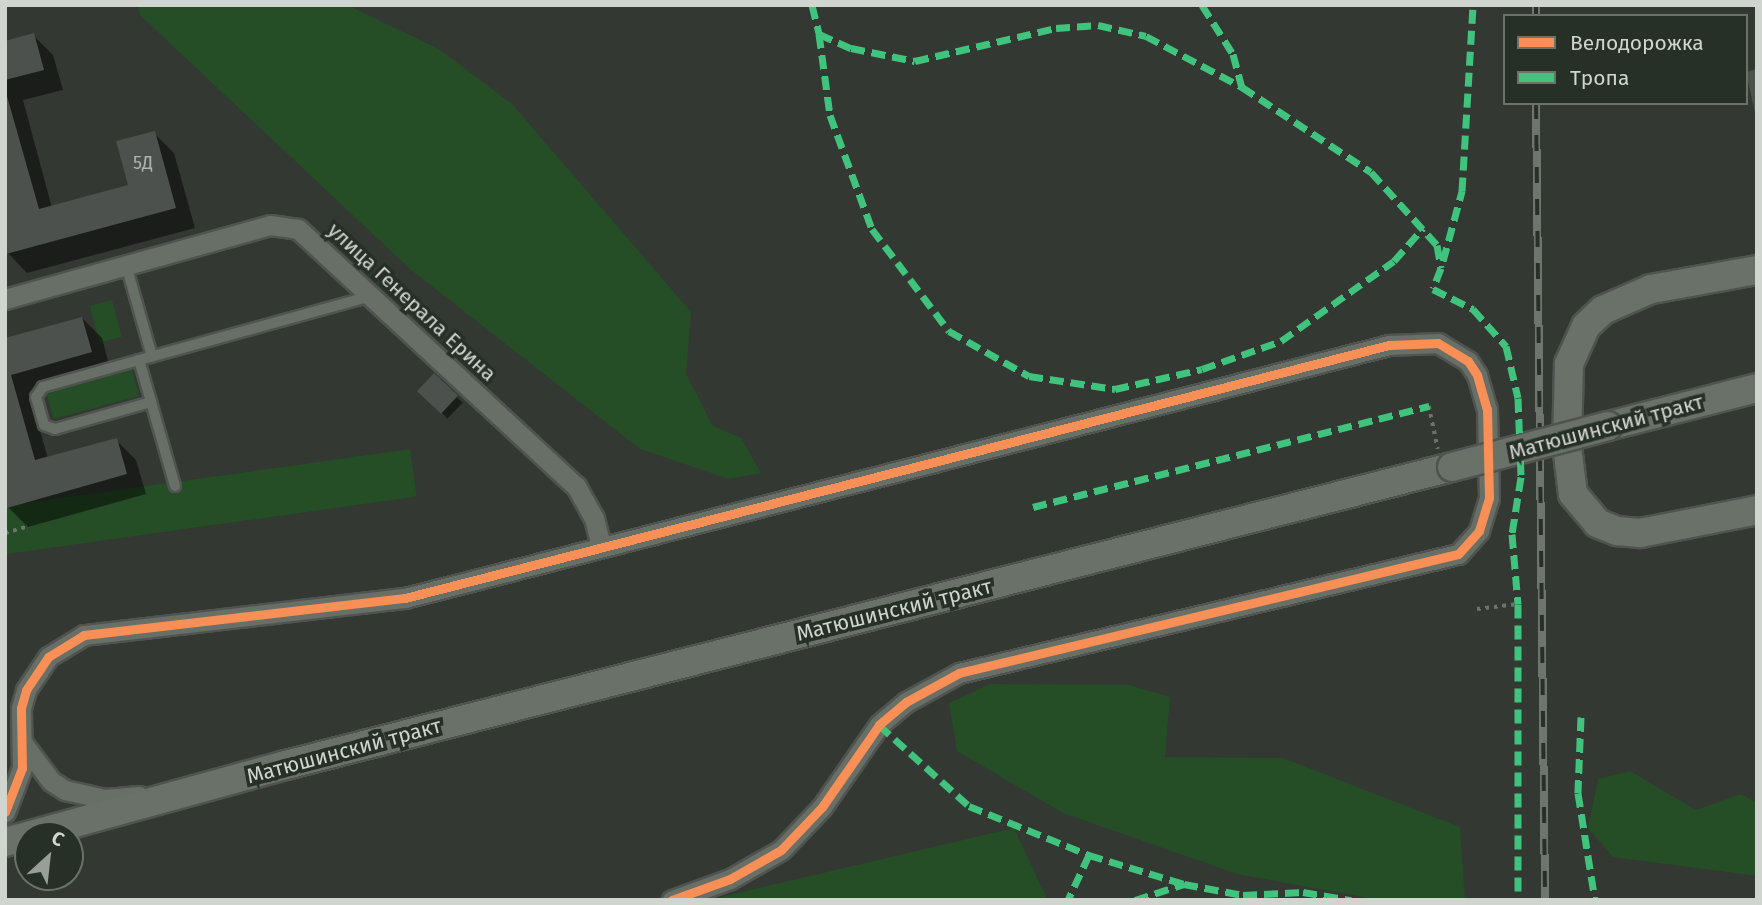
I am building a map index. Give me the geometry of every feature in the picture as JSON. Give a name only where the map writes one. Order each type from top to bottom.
[{"type":"main road","points":[[1757,270],[1651,289],[1620,299],[1586,326],[1575,344],[1567,392],[1567,478],[1582,509],[1597,523],[1616,531],[1640,533],[1757,510]]},
{"type":"main road","name":"Матюшинский тракт","points":[[82,821],[1757,388]]},
{"type":"street","name":"улица Генерала Ерина","points":[[5,299],[284,225],[305,233],[576,486],[594,518],[601,546]]},
{"type":"street","points":[[5,812],[19,782],[24,745],[21,708],[36,671],[62,644],[84,635],[405,598],[1390,345],[1438,342],[1468,362],[1485,392],[1489,498],[1479,531],[1458,554],[959,673],[906,702],[879,725],[822,807],[780,850],[730,880],[672,900]]},
{"type":"street","points":[[24,745],[51,781],[83,796],[105,799],[189,792]]},
{"type":"lane","points":[[126,265],[152,356]]},
{"type":"lane","points":[[151,402],[55,429],[44,425],[36,397],[43,387],[372,295]]},
{"type":"lane","points":[[139,360],[175,486]]},
{"type":"path","points":[[1429,407],[1447,468]]},
{"type":"path","points":[[5,533],[26,527]]},
{"type":"path","points":[[1477,609],[1518,604]]},
{"type":"green space","points":[[137,5],[347,5],[439,49],[512,104],[691,312],[686,374],[713,426],[741,438],[761,473],[729,479],[640,449],[410,269],[140,15]]},
{"type":"green space","points":[[112,300],[122,337],[100,343],[90,306]]},
{"type":"green space","points":[[132,369],[139,396],[53,419],[46,392]]},
{"type":"green space","points":[[410,449],[417,497],[5,554],[5,506]]},
{"type":"green space","points":[[990,684],[1129,685],[1170,697],[1165,757],[1283,758],[1460,827],[1465,900],[1379,900],[1237,874],[1063,813],[957,751],[949,703]]},
{"type":"green space","points":[[1630,771],[1696,810],[1741,794],[1757,803],[1757,876],[1613,857],[1588,828],[1598,779]]},
{"type":"green space","points":[[1014,828],[1047,899],[708,900]]},
{"type":"building","points":[[34,33],[44,70],[5,80],[5,41]]},
{"type":"building","points":[[1757,69],[1757,117],[1748,81],[1748,71]]},
{"type":"building","points":[[5,89],[39,209],[128,185],[116,141],[155,131],[176,208],[6,254]]},
{"type":"building","points":[[82,317],[92,352],[11,375],[35,460],[117,438],[127,474],[7,508],[5,338]]},
{"type":"building","points":[[434,373],[458,396],[441,414],[417,391]]},
{"type":"railway","points":[[1536,5],[1536,14]]},
{"type":"railway","points":[[1536,105],[1545,900]]},
{"type":"marked path","points":[[812,5],[819,34],[851,48],[915,61],[1056,28],[1098,25],[1146,36],[1242,87],[1371,172],[1437,245],[1441,268],[1433,289],[1473,309],[1506,346],[1518,398],[1521,477],[1512,534],[1518,604],[1518,900]]},
{"type":"marked path","points":[[1202,5],[1233,54],[1242,87]]},
{"type":"marked path","points":[[1443,261],[1462,191],[1473,5]]},
{"type":"marked path","points":[[819,34],[830,115],[872,229],[949,331],[1029,376],[1115,389],[1202,369],[1281,341],[1394,261],[1423,228]]},
{"type":"marked path","points":[[1033,507],[1429,406]]},
{"type":"marked path","points":[[1581,717],[1578,793],[1595,900]]},
{"type":"marked path","points":[[879,725],[969,806],[1089,855],[1068,900]]},
{"type":"marked path","points":[[1089,855],[1184,884]]},
{"type":"marked path","points":[[1135,900],[1184,884],[1243,895],[1303,892],[1351,900]]},
{"type":"cycle path","points":[[5,812],[22,768],[21,708],[26,690],[48,657],[84,635],[405,598],[1389,345],[1438,343],[1468,361],[1477,375],[1487,409],[1489,498],[1479,531],[1458,554],[959,673],[906,702],[879,725],[822,807],[781,850],[730,879],[672,900]]}]
